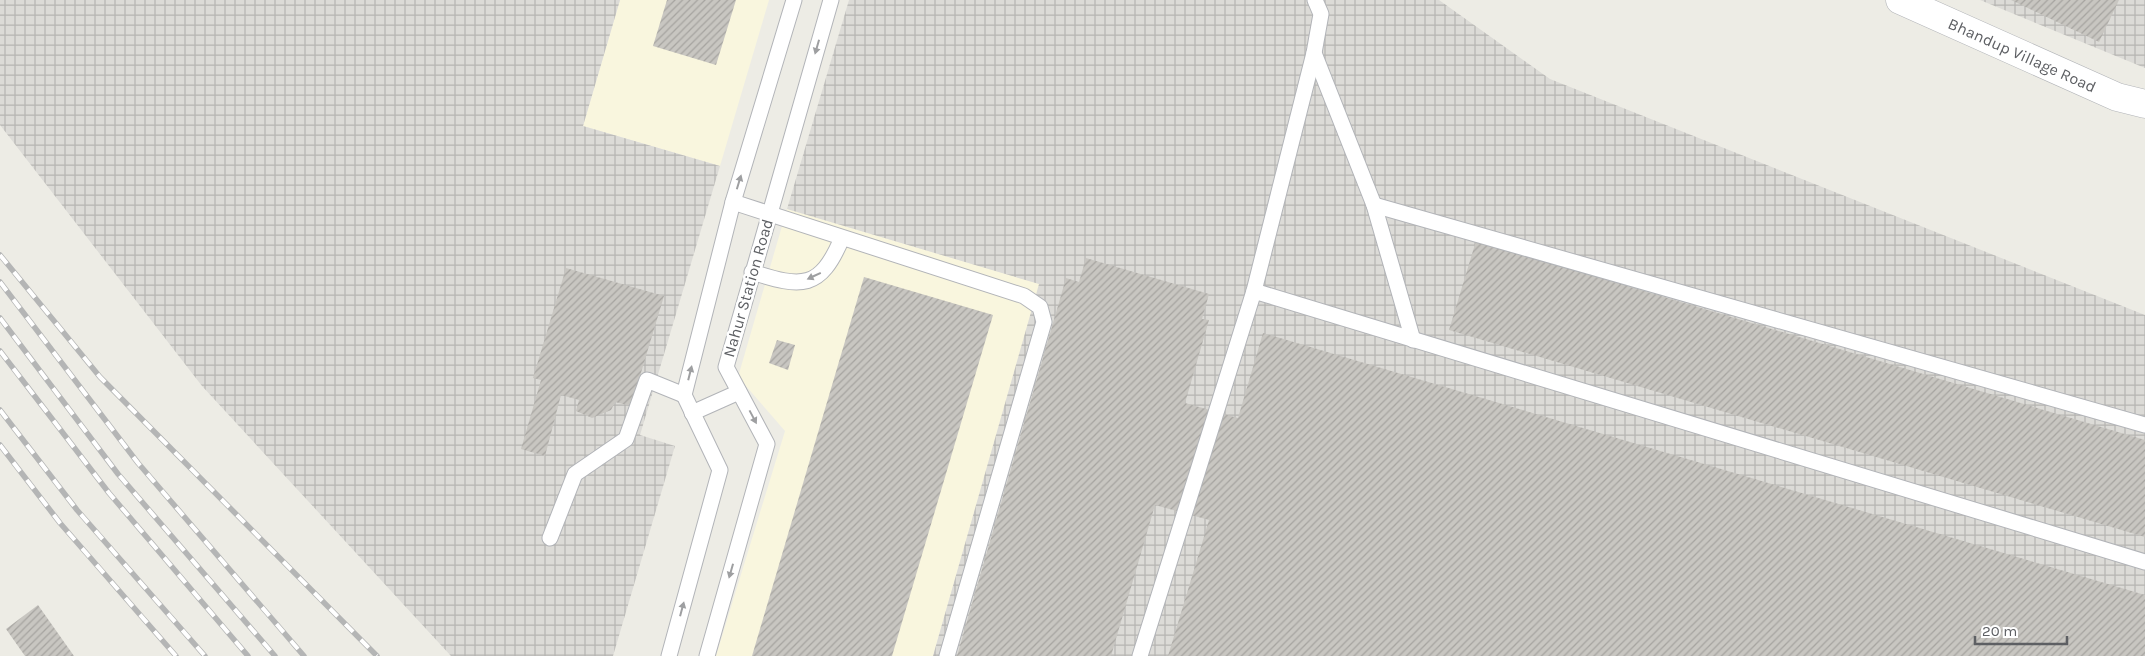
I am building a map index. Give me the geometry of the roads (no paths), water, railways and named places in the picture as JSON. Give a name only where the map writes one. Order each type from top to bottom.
[{"type":"street","name":"Bhandup Village Road","points":[[1900,0],[2117,98],[2145,104]]},
{"type":"lane","name":"Nahur Station Road","points":[[684,396],[733,202],[794,0]]},
{"type":"lane","name":"Nahur Station Road","points":[[707,656],[767,444],[726,368],[831,0]]},
{"type":"lane","points":[[1140,656],[1254,291],[1314,52],[1321,14],[1315,0]]},
{"type":"lane","points":[[1314,52],[1374,205],[1413,340]]},
{"type":"lane","points":[[733,202],[1024,296],[1040,307],[1044,322],[947,656]]},
{"type":"lane","points":[[1374,205],[2145,425]]},
{"type":"lane","points":[[752,272],[780,281],[799,283],[821,274],[834,257],[842,238]]},
{"type":"lane","points":[[1254,291],[2145,562]]},
{"type":"lane","points":[[550,538],[575,474],[626,439],[647,380],[684,396],[720,470],[669,656]]},
{"type":"lane","points":[[692,413],[739,392]]},
{"type":"railway","points":[[0,255],[100,377],[377,656]]},
{"type":"railway","points":[[0,282],[138,463],[304,656]]},
{"type":"railway","points":[[0,318],[118,474],[275,656]]},
{"type":"railway","points":[[0,351],[109,493],[248,656]]},
{"type":"railway","points":[[0,410],[77,510],[205,656]]},
{"type":"railway","points":[[0,445],[60,523],[176,656]]}]
